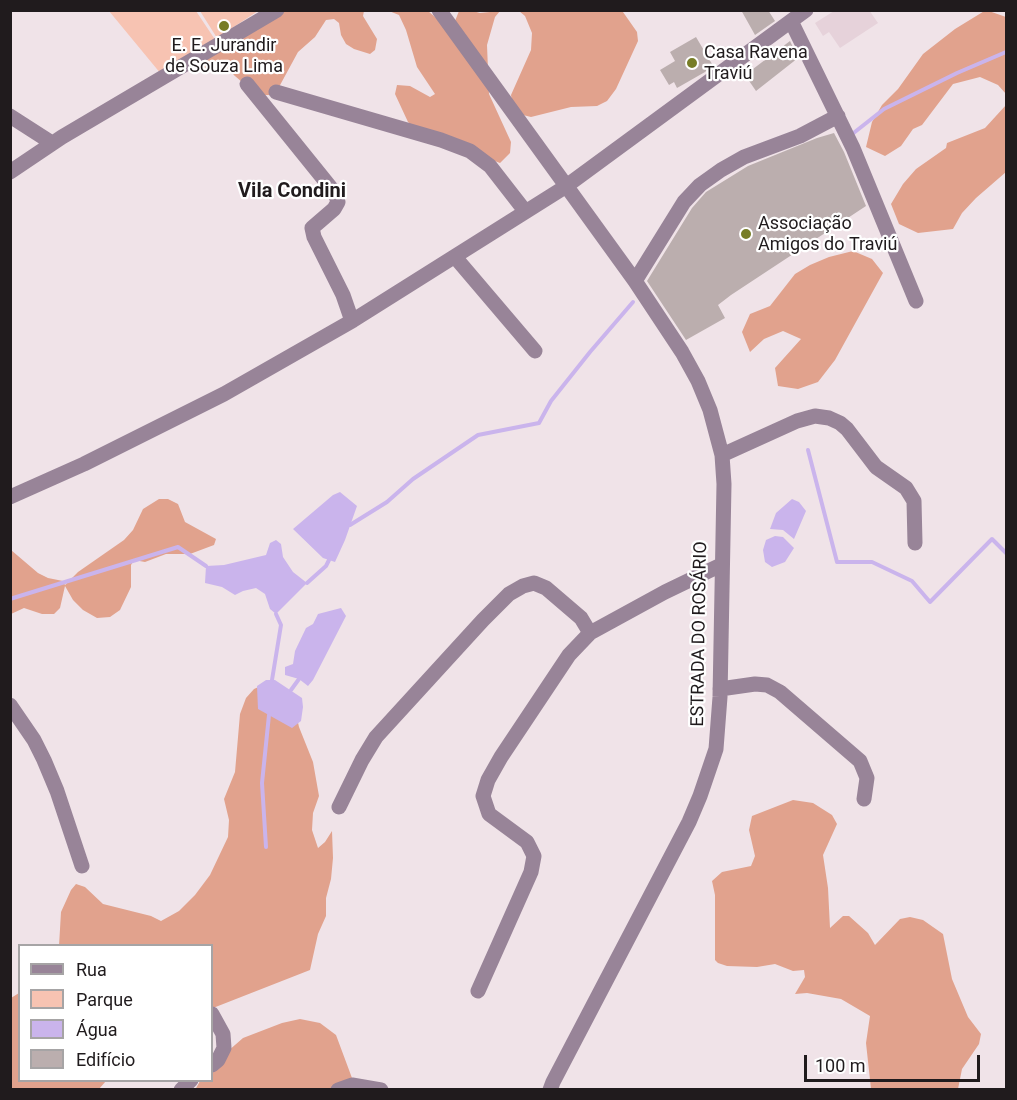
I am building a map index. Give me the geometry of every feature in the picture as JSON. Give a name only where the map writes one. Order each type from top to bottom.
[{"type":"street","points":[[10,172],[52,143],[277,10]]},
{"type":"street","name":"ESTRADA DO ROSÁRIO","points":[[439,10],[635,281],[698,381],[710,410],[722,455],[724,484],[720,689],[716,749],[689,822],[550,1089]]},
{"type":"street","points":[[10,497],[84,464],[224,394],[352,321],[565,187],[806,10]]},
{"type":"street","points":[[791,21],[838,116],[916,301]]},
{"type":"street","points":[[247,84],[335,194],[338,202],[334,209],[312,228],[314,237],[343,295],[352,321]]},
{"type":"street","points":[[276,92],[441,140],[470,151],[490,166],[525,211]]},
{"type":"street","points":[[10,116],[52,143]]},
{"type":"street","points":[[635,281],[684,202],[700,185],[721,170],[744,158],[800,136],[838,116]]},
{"type":"street","points":[[455,257],[535,351]]},
{"type":"street","points":[[722,455],[797,421],[815,416],[834,420],[847,429],[876,467],[906,488],[914,501],[915,543]]},
{"type":"street","points":[[478,991],[531,872],[534,856],[527,842],[489,814],[483,796],[488,780],[501,757],[569,655],[590,633],[721,565]]},
{"type":"street","points":[[339,807],[376,737],[509,594],[534,583],[546,588],[581,618],[590,633]]},
{"type":"street","points":[[720,689],[755,684],[767,685],[780,692],[860,761],[867,778],[864,799]]},
{"type":"street","points":[[10,705],[34,740],[44,760],[82,866]]},
{"type":"street","points":[[213,1016],[223,1034],[224,1048],[213,1064]]},
{"type":"street","points":[[338,1089],[352,1085],[381,1089]]},
{"type":"shaded area","points":[[869,10],[878,23],[840,48],[829,32],[823,36],[815,23],[834,11]]},
{"type":"shaded area","points":[[986,10],[1006,17],[1006,94],[998,85],[980,77],[953,84],[922,125],[913,129],[901,146],[885,156],[866,147],[872,122],[882,105],[898,89],[923,54],[955,29]]},
{"type":"shaded area","points":[[265,11],[364,11],[363,16],[377,39],[375,50],[370,54],[346,44],[341,35],[339,23],[334,19],[326,20],[315,37],[298,52],[279,87],[269,95],[257,95],[228,70],[199,69],[215,48]]},
{"type":"shaded area","points":[[389,11],[428,11],[448,28],[453,26],[459,11],[480,13],[500,11],[495,17],[487,45],[489,94],[511,142],[510,153],[500,163],[426,139],[408,122],[395,94],[397,85],[410,86],[430,97],[435,94],[417,67],[399,15]]},
{"type":"shaded area","points":[[519,11],[624,11],[637,32],[638,41],[616,89],[607,101],[597,106],[571,107],[531,117],[513,108],[511,95],[531,50],[532,33],[525,16]]},
{"type":"shaded area","points":[[1006,105],[1006,172],[962,213],[953,229],[918,233],[899,224],[891,204],[903,184],[916,169],[946,148],[947,143],[985,128]]},
{"type":"shaded area","points":[[853,251],[872,259],[883,273],[835,360],[818,382],[798,389],[778,386],[775,368],[801,339],[783,331],[764,339],[750,352],[742,332],[750,314],[770,306],[795,274],[829,257]]},
{"type":"shaded area","points":[[159,499],[168,499],[178,504],[185,522],[216,539],[214,545],[190,554],[166,554],[145,562],[134,560],[131,565],[131,587],[120,610],[110,617],[97,618],[83,610],[73,600],[65,586],[60,608],[54,614],[42,614],[24,608],[11,614],[11,550],[38,573],[63,581],[65,585],[78,572],[124,540],[133,530],[143,509]]},
{"type":"shaded area","points":[[265,684],[295,709],[299,727],[313,762],[319,796],[313,813],[312,830],[318,848],[332,831],[331,879],[326,898],[326,916],[318,934],[310,970],[213,1008],[213,944],[59,944],[61,912],[76,884],[85,887],[103,904],[151,916],[161,921],[179,911],[195,895],[210,875],[228,837],[229,820],[224,799],[235,772],[240,714],[246,698],[254,689]]},
{"type":"shaded area","points":[[793,800],[813,803],[832,815],[837,824],[823,855],[828,888],[830,928],[843,916],[849,916],[868,933],[875,945],[900,919],[910,917],[923,920],[943,934],[952,979],[968,1017],[981,1034],[979,1044],[962,1069],[958,1089],[871,1089],[866,1043],[870,1016],[841,999],[807,993],[795,994],[805,977],[804,970],[793,971],[775,964],[757,967],[727,966],[715,960],[715,895],[712,881],[722,872],[751,866],[755,856],[749,830],[752,816]]},
{"type":"shaded area","points":[[18,994],[18,1082],[105,1082],[99,1089],[11,1089],[11,998]]},
{"type":"shaded area","points":[[300,1019],[320,1023],[336,1035],[352,1078],[349,1089],[195,1090],[199,1082],[213,1082],[213,1064],[243,1038],[282,1023]]},
{"type":"green space","points":[[109,11],[196,11],[216,41],[161,74]]},
{"type":"green space","name":"E. E. Jurandir de Souza Lima","points":[[200,11],[258,11],[217,38]]},
{"type":"water","points":[[340,492],[357,506],[335,562],[323,558],[293,529],[333,495]]},
{"type":"water","points":[[792,499],[799,502],[806,511],[794,539],[783,530],[770,529],[776,513]]},
{"type":"water","points":[[775,536],[783,537],[794,548],[785,562],[772,567],[765,562],[763,550],[766,540]]},
{"type":"water","points":[[276,540],[281,544],[283,557],[293,572],[307,583],[276,614],[270,609],[265,594],[256,588],[235,595],[222,587],[205,583],[206,566],[224,565],[266,555],[270,543]]},
{"type":"water","points":[[341,608],[346,616],[308,686],[299,679],[285,675],[285,667],[293,664],[295,651],[306,628],[313,624],[318,614]]},
{"type":"water","points":[[266,680],[275,680],[302,698],[301,721],[292,728],[258,709],[257,686]]},
{"type":"building","points":[[741,10],[768,10],[775,21],[755,35]]},
{"type":"building","name":"Casa Ravena Traviú","points":[[696,37],[712,64],[706,68],[705,72],[677,88],[674,82],[669,85],[660,70],[675,61],[670,52]]},
{"type":"building","points":[[790,41],[798,58],[756,91],[745,75]]},
{"type":"building","name":"Associação Amigos do Traviú","points":[[834,133],[866,206],[731,295],[718,305],[725,318],[686,340],[647,281],[692,208],[706,192],[748,166]]},
{"type":"waterway","points":[[851,135],[884,109],[1006,52]]},
{"type":"waterway","points":[[350,525],[387,502],[413,479],[478,435],[539,423],[551,401],[633,302]]},
{"type":"waterway","points":[[808,450],[837,562],[872,562],[912,581],[930,602],[992,539],[1006,553]]},
{"type":"waterway","points":[[10,599],[178,547],[206,566]]},
{"type":"waterway","points":[[307,583],[326,566],[329,560]]},
{"type":"waterway","points":[[272,680],[281,625],[276,614]]},
{"type":"waterway","points":[[291,690],[299,679]]},
{"type":"waterway","points":[[266,847],[262,783],[269,715]]},
{"type":"place","name":"E. E. Jurandir de Souza Lima","points":[[224,26]]},
{"type":"place","name":"Casa Ravena Traviú","points":[[692,63]]},
{"type":"place","name":"Associação Amigos do Traviú","points":[[746,234]]},
{"type":"district","name":"Vila Condini","points":[[292,192]]}]
